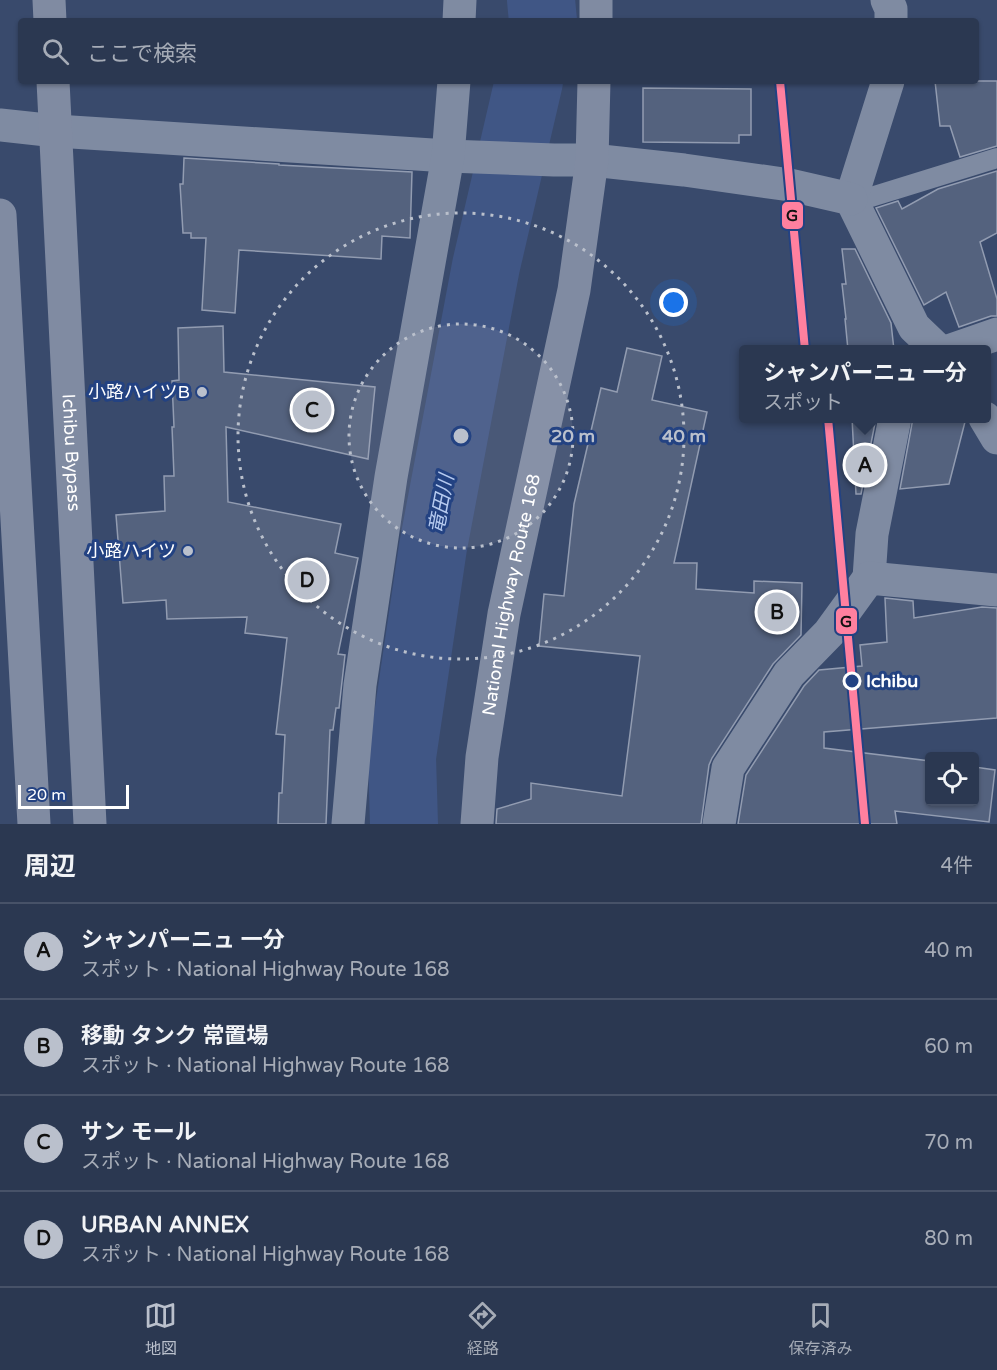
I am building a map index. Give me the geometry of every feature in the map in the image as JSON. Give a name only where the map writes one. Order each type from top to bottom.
[{"type":"highway","points":[[49,0],[50,18]]},
{"type":"highway","points":[[596,0],[596,18]]},
{"type":"highway","name":"Ichibu Bypass","points":[[53,84],[90,824]]},
{"type":"highway","name":"National Highway Route 168","points":[[477,824],[482,757],[504,614],[574,290],[592,160],[594,84]]},
{"type":"highway","points":[[0,215],[34,824]]},
{"type":"street","points":[[459,18],[460,0]]},
{"type":"street","points":[[887,0],[891,9],[891,18]]},
{"type":"street","points":[[348,824],[360,685],[391,477],[448,156],[454,84]]},
{"type":"street","points":[[887,84],[851,199],[911,338],[927,345]]},
{"type":"street","points":[[0,125],[56,131],[448,156],[592,160],[778,183],[851,199]]},
{"type":"street","points":[[965,345],[997,334]]},
{"type":"street","points":[[719,824],[728,768],[789,674],[829,633],[868,578],[872,534],[894,423]]},
{"type":"street","points":[[988,423],[997,438]]},
{"type":"street","points":[[868,578],[997,590]]},
{"type":"lane","points":[[851,199],[871,197],[997,158]]},
{"type":"building","points":[[979,81],[997,81],[997,146],[960,157],[950,126],[940,126],[935,84],[979,84]]},
{"type":"building","points":[[643,88],[751,89],[751,135],[739,135],[739,143],[643,142]]},
{"type":"building","points":[[184,158],[412,172],[410,238],[382,236],[381,259],[239,250],[235,313],[202,310],[206,238],[191,238],[191,233],[183,233],[180,184],[183,184]]},
{"type":"building","points":[[997,171],[997,233],[980,242],[997,299],[997,316],[959,327],[946,292],[924,305],[876,208],[898,201],[902,209],[938,189]]},
{"type":"building","points":[[842,249],[855,249],[891,323],[893,345],[848,345],[842,284],[846,284]]},
{"type":"building","points":[[223,326],[224,372],[375,387],[368,459],[226,427],[228,502],[341,524],[335,553],[358,558],[338,654],[345,655],[339,708],[336,708],[333,730],[330,730],[326,824],[278,824],[285,735],[276,734],[287,638],[245,633],[247,617],[167,619],[166,600],[123,603],[116,515],[165,511],[164,476],[174,476],[172,381],[179,380],[178,328]]},
{"type":"building","points":[[627,348],[662,356],[652,400],[707,412],[674,563],[697,563],[696,589],[754,593],[754,581],[802,583],[801,635],[773,664],[712,758],[709,765],[701,824],[496,824],[497,809],[531,799],[531,783],[622,796],[640,656],[539,646],[544,594],[564,596],[574,504],[601,388],[617,392]]},
{"type":"building","points":[[852,423],[875,423],[861,494],[856,494]]},
{"type":"building","points":[[912,423],[965,423],[949,484],[900,489]]},
{"type":"building","points":[[885,598],[913,601],[914,618],[982,607],[997,608],[997,718],[824,732],[824,748],[925,760],[925,806],[979,806],[979,768],[995,770],[989,822],[895,811],[897,824],[738,824],[746,775],[804,686],[819,670],[862,666],[860,645],[887,642]]},
{"type":"waterway","name":"竜田川","points":[[541,0],[543,18]]},
{"type":"waterway","name":"竜田川","points":[[404,824],[402,757],[433,547],[486,266],[528,84]]},
{"type":"transit line","name":"G","points":[[780,84],[805,345]]},
{"type":"transit line","name":"G","points":[[828,423],[865,824]]},
{"type":"place","name":"小路ハイツB","points":[[202,392]]},
{"type":"place","name":"サン モール","points":[[312,410]]},
{"type":"place","name":"シャンパーニュ 一分","points":[[865,465]]},
{"type":"place","name":"小路ハイツ","points":[[188,551]]},
{"type":"place","name":"URBAN ANNEX","points":[[307,580]]},
{"type":"place","name":"移動 タンク 常置場","points":[[777,612]]},
{"type":"place","name":"Ichibu","points":[[852,681]]}]
